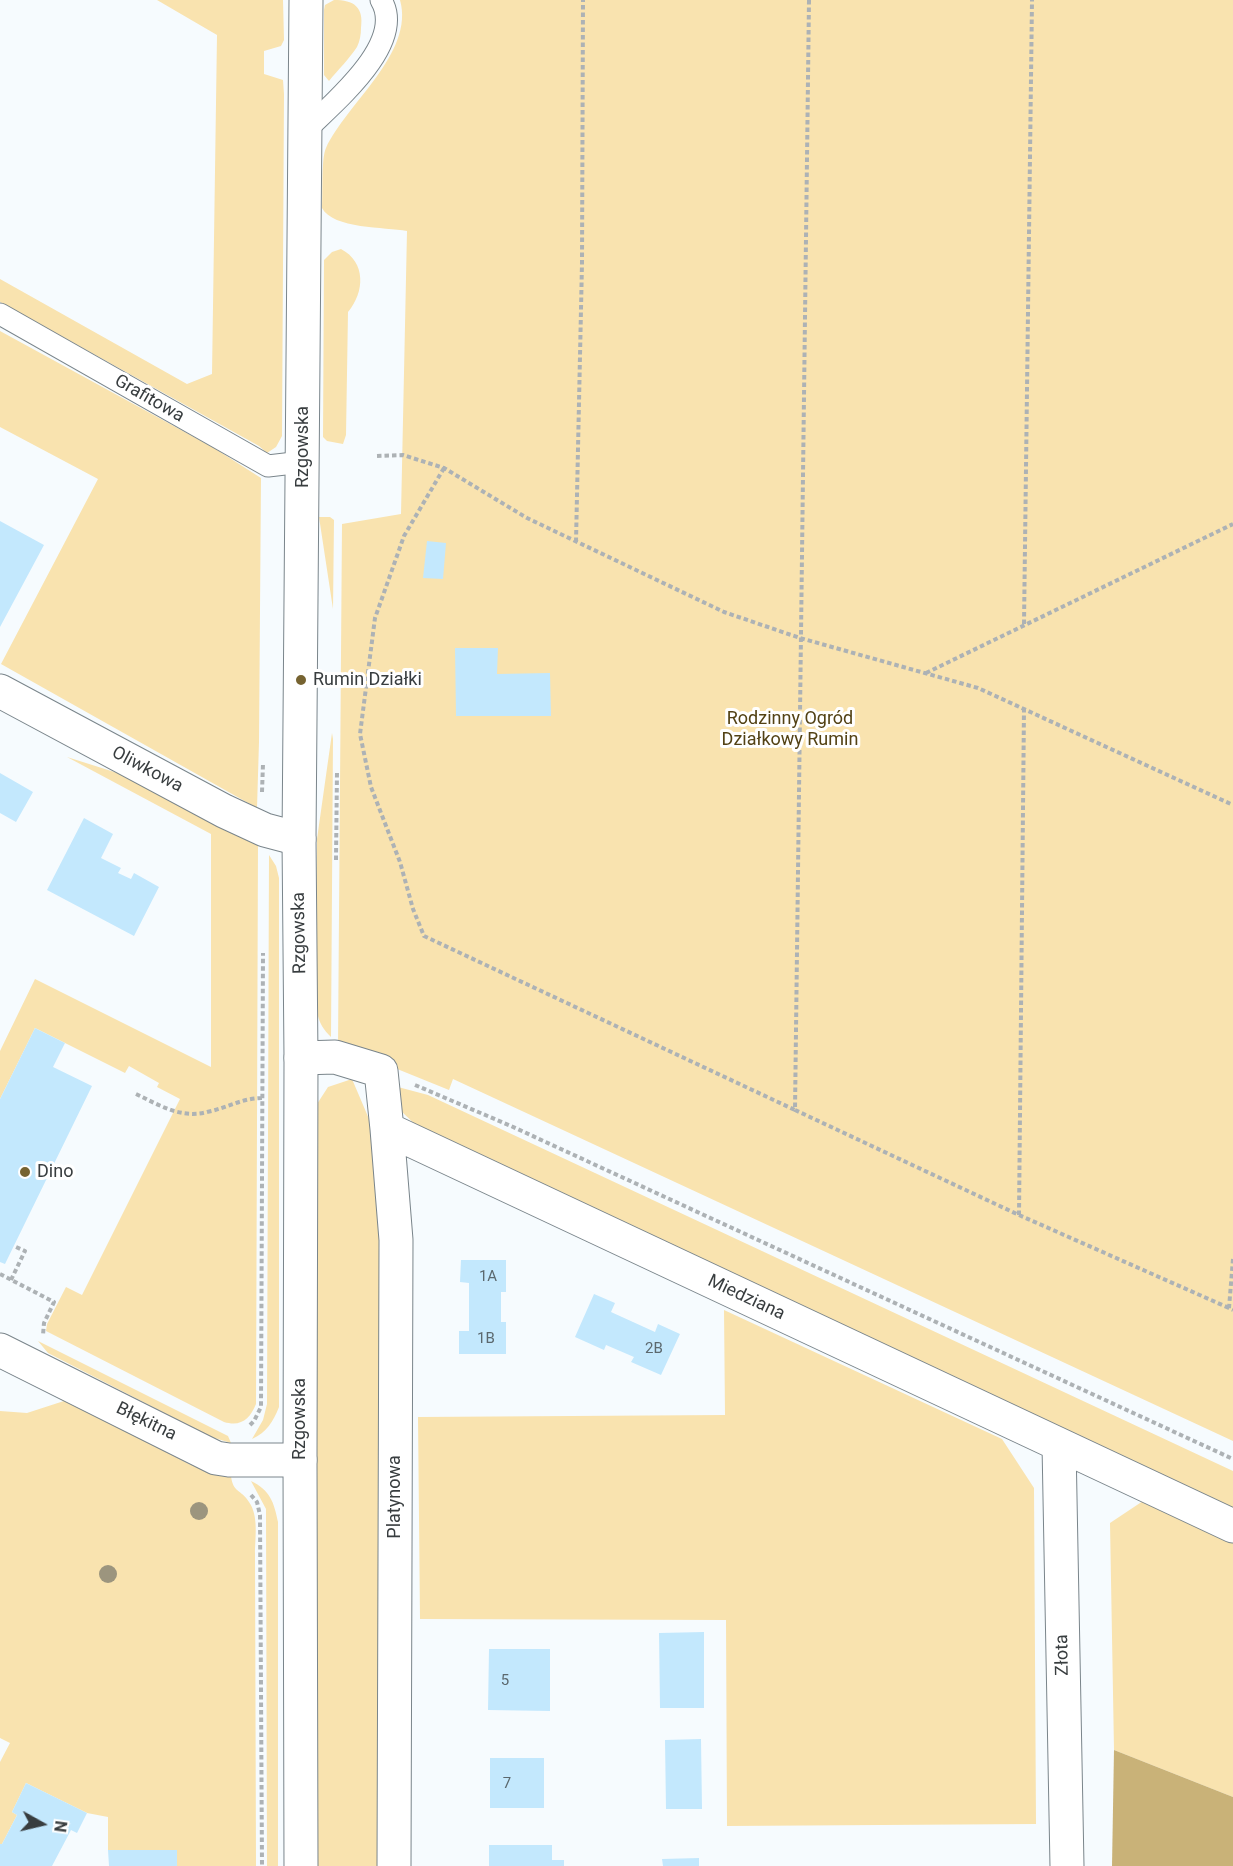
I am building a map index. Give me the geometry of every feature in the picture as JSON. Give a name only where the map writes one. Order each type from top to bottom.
[{"type":"street","name":"Rzgowska","points":[[301,1866],[302,1058],[299,839],[306,0]]},
{"type":"street","name":"Oliwkowa","points":[[0,691],[224,811],[265,830],[299,839]]},
{"type":"street","points":[[302,1058],[335,1057],[381,1071],[387,1129]]},
{"type":"street","name":"Miedziana","points":[[387,1129],[1233,1526]]},
{"type":"street","name":"Platynowa","points":[[387,1129],[396,1240],[394,1866]]},
{"type":"street","name":"Błękitna","points":[[0,1350],[216,1458],[242,1461],[300,1460]]},
{"type":"street","name":"Złota","points":[[1059,1445],[1067,1866]]},
{"type":"lane","points":[[306,130],[366,70],[381,41],[387,21],[386,8],[381,0]]},
{"type":"lane","name":"Grafitowa","points":[[0,314],[268,466],[302,462]]},
{"type":"path","points":[[576,543],[582,263],[583,0]]},
{"type":"path","points":[[795,1110],[809,0]]},
{"type":"path","points":[[1024,624],[1032,0]]},
{"type":"path","points":[[377,456],[403,455],[444,468],[527,518],[724,612],[801,638],[978,688],[1233,805]]},
{"type":"path","points":[[444,468],[404,536],[375,618],[360,734],[371,788],[400,862],[413,909],[424,936],[1018,1215],[1231,1309],[1233,1259]]},
{"type":"path","points":[[925,673],[1233,524]]},
{"type":"path","points":[[1018,1215],[1024,708]]},
{"type":"path","points":[[263,753],[262,788],[265,830]]},
{"type":"path","points":[[261,1866],[260,1515],[257,1502],[244,1485],[242,1430],[254,1421],[261,1407],[263,943]]},
{"type":"path","points":[[381,1071],[446,1097],[1233,1459]]},
{"type":"path","points":[[136,1094],[173,1112],[188,1113],[208,1112],[249,1098],[262,1098]]},
{"type":"path","points":[[11,1280],[25,1251],[14,1246]]},
{"type":"path","points":[[0,1274],[54,1302],[42,1330],[45,1339]]},
{"type":"green space","points":[[157,0],[283,0],[284,40],[281,46],[264,51],[264,74],[283,80],[284,94],[282,436],[276,447],[267,453],[259,446],[0,302],[0,279],[187,384],[212,374],[217,35]]},
{"type":"green space","points":[[334,0],[347,1],[356,6],[362,21],[357,47],[329,81],[324,75],[324,10],[325,5]]},
{"type":"green space","name":"Rodzinny Ogród Działkowy Rumin","points":[[400,0],[1233,0],[1233,1441],[453,1079],[449,1090],[338,1045],[342,524],[401,514],[407,231],[360,226],[337,220],[328,215],[322,208],[323,168],[326,148],[388,59],[398,39],[402,20]]},
{"type":"green space","points":[[341,249],[355,262],[360,278],[358,296],[348,312],[346,435],[343,444],[327,441],[323,437],[324,260],[332,252]]},
{"type":"green space","points":[[0,331],[214,448],[261,478],[257,808],[1,664],[98,479],[0,427]]},
{"type":"green space","points":[[319,517],[330,517],[334,520],[333,609]]},
{"type":"green space","points":[[332,733],[331,1037],[320,1021],[315,989],[317,839]]},
{"type":"green space","points":[[67,757],[127,776],[258,843],[256,1404],[248,1418],[240,1422],[224,1422],[46,1331],[47,1324],[66,1287],[82,1295],[180,1099],[157,1087],[159,1083],[129,1066],[125,1073],[35,1028],[0,1099],[0,1051],[35,979],[211,1067],[211,834]]},
{"type":"green space","points":[[269,855],[276,866],[279,878],[279,1407],[269,1426],[252,1439],[263,1420],[267,1404]]},
{"type":"green space","points":[[352,1079],[372,1126],[383,1289],[381,1866],[314,1866],[317,1104],[328,1087]]},
{"type":"green space","points":[[398,1087],[428,1095],[1233,1471],[1233,1510],[422,1131],[401,1111]]},
{"type":"green space","points":[[724,1310],[1002,1439],[1034,1488],[1036,1824],[727,1826],[726,1620],[420,1619],[418,1417],[725,1415]]},
{"type":"green space","points":[[38,1341],[228,1436],[231,1443],[211,1437],[48,1353]]},
{"type":"green space","points":[[67,1400],[189,1464],[231,1476],[235,1488],[246,1498],[252,1508],[256,1527],[256,1866],[177,1866],[177,1850],[108,1850],[108,1817],[87,1813],[26,1783],[12,1812],[17,1815],[0,1844],[0,1762],[10,1743],[0,1738],[0,1411],[27,1413]]},
{"type":"green space","points":[[251,1481],[263,1488],[270,1497],[278,1522],[278,1866],[267,1866],[266,1509]]},
{"type":"green space","points":[[1143,1501],[1233,1542],[1233,1797],[1114,1750],[1110,1523]]},
{"type":"shaded area","points":[[1114,1750],[1233,1797],[1233,1866],[1112,1866]]},
{"type":"building","points":[[0,521],[44,545],[0,627]]},
{"type":"building","points":[[427,541],[446,543],[443,579],[423,578]]},
{"type":"building","points":[[455,648],[498,648],[497,674],[550,673],[551,716],[456,716]]},
{"type":"building","points":[[0,773],[33,792],[16,822],[0,813]]},
{"type":"building","points":[[84,818],[113,834],[101,858],[121,868],[118,873],[131,879],[134,873],[159,887],[134,936],[47,890]]},
{"type":"building","name":"Dino","points":[[35,1028],[65,1043],[53,1067],[92,1086],[5,1264],[0,1262],[0,1099]]},
{"type":"building","points":[[461,1260],[506,1260],[506,1292],[501,1292],[501,1322],[506,1322],[506,1354],[459,1354],[459,1331],[469,1331],[469,1283],[460,1282]]},
{"type":"building","points":[[594,1294],[615,1303],[611,1312],[655,1332],[658,1324],[680,1334],[661,1375],[631,1362],[634,1357],[606,1345],[604,1350],[575,1337]]},
{"type":"building","points":[[704,1632],[704,1708],[660,1708],[659,1633]]},
{"type":"building","points":[[489,1649],[550,1649],[550,1711],[488,1710]]},
{"type":"building","points":[[701,1739],[702,1809],[666,1809],[665,1740]]},
{"type":"building","points":[[490,1758],[544,1758],[544,1808],[490,1808]]},
{"type":"building","points":[[26,1783],[87,1813],[77,1833],[71,1830],[52,1866],[0,1866],[0,1844],[17,1815],[12,1812]]},
{"type":"building","points":[[489,1845],[552,1845],[552,1860],[564,1860],[564,1866],[489,1866]]},
{"type":"building","points":[[108,1850],[177,1850],[177,1866],[109,1866]]},
{"type":"building","points":[[699,1858],[699,1866],[663,1866],[662,1859]]},
{"type":"place","name":"Rumin Działki","points":[[301,680]]},
{"type":"place","name":"Dino","points":[[25,1172]]}]
